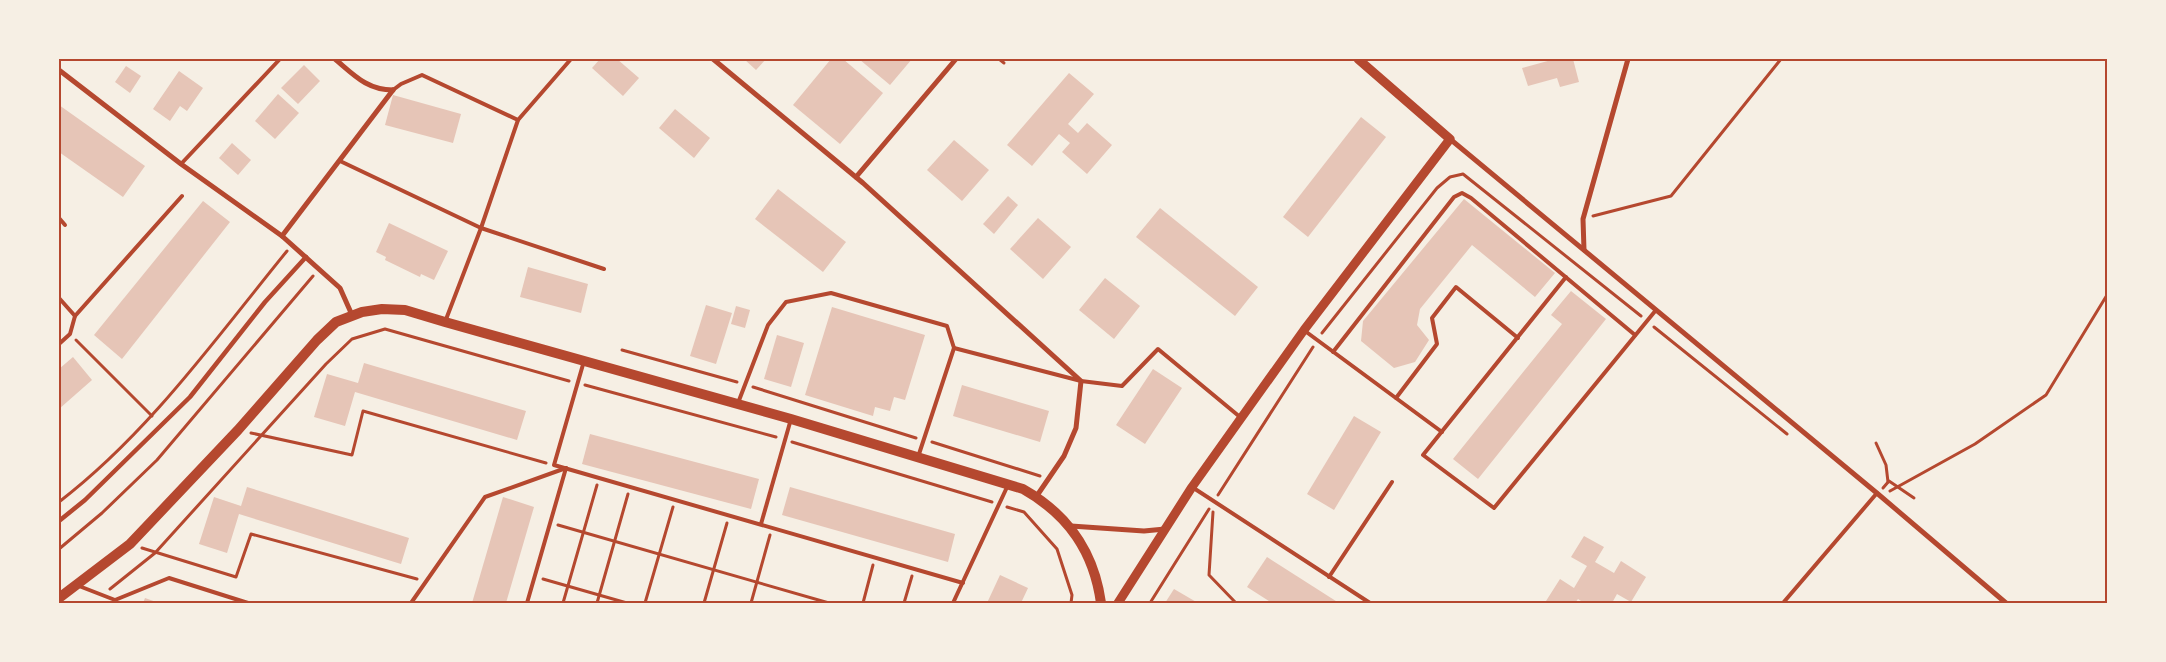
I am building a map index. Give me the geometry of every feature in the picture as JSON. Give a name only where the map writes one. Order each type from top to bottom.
[{"type":"main road","points":[[59,598],[130,544],[238,430],[317,340],[336,322],[362,312],[405,310],[791,419],[1008,484],[1036,497],[1071,526],[1086,551],[1098,581],[1101,603]]},
{"type":"street","points":[[335,59],[360,80],[378,90],[393,90]]},
{"type":"street","points":[[713,59],[856,178],[1082,380],[1076,428],[1064,456],[1036,497]]},
{"type":"street","points":[[856,178],[956,59]]},
{"type":"street","points":[[1358,59],[1450,139],[1879,494],[2006,603]]},
{"type":"street","points":[[1584,250],[1584,219],[1628,59]]},
{"type":"street","points":[[59,70],[181,164],[282,236],[340,288],[352,315]]},
{"type":"street","points":[[282,236],[393,90]]},
{"type":"street","points":[[1118,603],[1192,487],[1241,418],[1304,330],[1450,139]]},
{"type":"street","points":[[59,521],[85,500],[190,398],[265,302],[306,258]]},
{"type":"street","points":[[1071,526],[1144,531],[1165,529]]},
{"type":"lane","points":[[181,164],[280,59]]},
{"type":"lane","points":[[445,322],[481,228],[518,120],[571,59]]},
{"type":"lane","points":[[393,90],[422,74],[518,120]]},
{"type":"lane","points":[[340,161],[481,228],[604,269]]},
{"type":"lane","points":[[1333,352],[1454,197],[1462,193],[1471,198],[1635,335]]},
{"type":"lane","points":[[59,344],[70,334],[75,316],[182,196]]},
{"type":"lane","points":[[59,218],[65,225]]},
{"type":"lane","points":[[1566,277],[1423,455],[1494,508],[1656,310]]},
{"type":"lane","points":[[1396,398],[1437,344],[1432,318],[1456,286],[1518,338]]},
{"type":"lane","points":[[738,404],[768,325],[786,302],[831,293],[947,326],[954,348],[918,457]]},
{"type":"lane","points":[[59,298],[75,316]]},
{"type":"lane","points":[[1304,330],[1442,432]]},
{"type":"lane","points":[[954,348],[1082,380],[1122,386],[1158,349],[1241,418]]},
{"type":"lane","points":[[584,361],[554,465],[963,583]]},
{"type":"lane","points":[[761,524],[791,419]]},
{"type":"lane","points":[[528,603],[566,468]]},
{"type":"lane","points":[[411,603],[485,497],[566,468]]},
{"type":"lane","points":[[1329,577],[1392,482]]},
{"type":"lane","points":[[953,603],[1008,484]]},
{"type":"lane","points":[[1192,487],[1370,603]]},
{"type":"lane","points":[[1783,603],[1879,494]]},
{"type":"lane","points":[[77,585],[115,600],[169,578],[248,603]]},
{"type":"path","points":[[999,59],[1004,63]]},
{"type":"path","points":[[1584,219],[1671,196],[1781,59]]},
{"type":"path","points":[[1150,603],[1317,340],[1437,188],[1450,177],[1463,174],[1793,439]]},
{"type":"path","points":[[59,502],[87,480],[152,416],[292,245]]},
{"type":"path","points":[[59,549],[102,513],[157,460],[319,269]]},
{"type":"path","points":[[1879,494],[1898,487],[1975,444],[2046,395],[2107,295]]},
{"type":"path","points":[[102,595],[155,553],[326,364],[352,339],[385,329],[785,440],[1024,512],[1057,549],[1072,595],[1071,603]]},
{"type":"path","points":[[70,334],[152,416]]},
{"type":"path","points":[[622,350],[744,384],[1048,479]]},
{"type":"path","points":[[238,430],[352,455],[363,412],[554,465]]},
{"type":"path","points":[[1876,443],[1886,465],[1889,481],[1914,498]]},
{"type":"path","points":[[563,603],[599,478]]},
{"type":"path","points":[[1879,494],[1889,481]]},
{"type":"path","points":[[597,603],[631,487]]},
{"type":"path","points":[[645,603],[675,500]]},
{"type":"path","points":[[1214,501],[1210,574],[1236,603]]},
{"type":"path","points":[[704,603],[729,515]]},
{"type":"path","points":[[551,523],[829,603]]},
{"type":"path","points":[[751,603],[772,528]]},
{"type":"path","points":[[130,544],[236,577],[251,534],[426,582]]},
{"type":"path","points":[[862,603],[876,558]]},
{"type":"path","points":[[904,603],[914,568]]},
{"type":"path","points":[[535,577],[627,603]]},
{"type":"building","points":[[600,59],[617,59],[639,78],[623,96],[592,68]]},
{"type":"building","points":[[744,59],[766,59],[756,70]]},
{"type":"building","points":[[831,59],[843,59],[883,93],[840,144],[793,105]]},
{"type":"building","points":[[859,59],[912,59],[890,85]]},
{"type":"building","points":[[1555,59],[1573,59],[1579,82],[1560,87],[1557,78],[1528,86],[1522,68]]},
{"type":"building","points":[[304,65],[320,81],[298,104],[281,88]]},
{"type":"building","points":[[126,66],[141,76],[130,93],[115,82]]},
{"type":"building","points":[[179,71],[203,88],[187,111],[180,106],[170,121],[153,109]]},
{"type":"building","points":[[1069,73],[1094,94],[1068,124],[1078,133],[1087,123],[1112,145],[1087,174],[1062,152],[1070,143],[1059,134],[1032,166],[1007,145]]},
{"type":"building","points":[[278,94],[299,113],[275,139],[255,121]]},
{"type":"building","points":[[393,95],[461,114],[453,143],[385,125]]},
{"type":"building","points":[[59,105],[145,166],[123,197],[59,152]]},
{"type":"building","points":[[675,109],[710,138],[694,158],[659,128]]},
{"type":"building","points":[[1361,117],[1386,137],[1308,237],[1283,217]]},
{"type":"building","points":[[954,140],[989,170],[962,201],[927,170]]},
{"type":"building","points":[[232,143],[251,160],[238,175],[219,158]]},
{"type":"building","points":[[778,189],[846,242],[823,272],[755,219]]},
{"type":"building","points":[[1008,196],[1018,205],[994,234],[983,224]]},
{"type":"building","points":[[1464,199],[1555,273],[1535,297],[1472,245],[1420,309],[1417,325],[1429,340],[1415,362],[1394,368],[1361,341],[1363,321]]},
{"type":"building","points":[[203,201],[230,222],[122,359],[94,335]]},
{"type":"building","points":[[1160,208],[1258,287],[1235,316],[1136,237]]},
{"type":"building","points":[[1038,218],[1071,247],[1043,279],[1010,249]]},
{"type":"building","points":[[389,223],[448,251],[434,280],[421,274],[420,277],[385,260],[386,257],[376,252]]},
{"type":"building","points":[[528,267],[588,284],[581,313],[520,297]]},
{"type":"building","points":[[1105,278],[1140,306],[1114,339],[1079,310]]},
{"type":"building","points":[[1571,291],[1606,319],[1478,479],[1453,459],[1562,324],[1551,315]]},
{"type":"building","points":[[706,305],[732,313],[716,364],[690,356]]},
{"type":"building","points":[[736,306],[750,310],[745,328],[731,324]]},
{"type":"building","points":[[832,307],[925,335],[905,400],[894,397],[890,411],[875,407],[873,416],[805,395]]},
{"type":"building","points":[[777,335],[804,343],[791,387],[764,379]]},
{"type":"building","points":[[73,357],[92,380],[59,409],[59,369]]},
{"type":"building","points":[[364,363],[526,411],[517,440],[355,392],[345,426],[314,417],[327,374],[358,383]]},
{"type":"building","points":[[1153,369],[1182,388],[1145,444],[1116,425]]},
{"type":"building","points":[[962,385],[1049,411],[1040,442],[953,416]]},
{"type":"building","points":[[1354,416],[1381,432],[1334,510],[1307,494]]},
{"type":"building","points":[[590,434],[759,479],[751,509],[582,464]]},
{"type":"building","points":[[247,487],[409,538],[401,564],[239,514],[227,553],[199,544],[214,497],[241,506]]},
{"type":"building","points":[[790,487],[955,534],[948,562],[782,515]]},
{"type":"building","points":[[503,497],[534,507],[506,603],[472,603]]},
{"type":"building","points":[[1584,536],[1604,547],[1595,562],[1614,573],[1621,561],[1646,577],[1631,602],[1617,594],[1612,603],[1584,603],[1578,599],[1575,603],[1550,603],[1546,601],[1560,579],[1574,588],[1587,566],[1571,557]]},
{"type":"building","points":[[1267,557],[1339,603],[1272,603],[1247,587]]},
{"type":"building","points":[[1000,575],[1028,588],[1021,603],[987,603]]},
{"type":"building","points":[[1174,589],[1198,603],[1165,603]]},
{"type":"building","points":[[145,598],[159,603],[143,603]]}]
